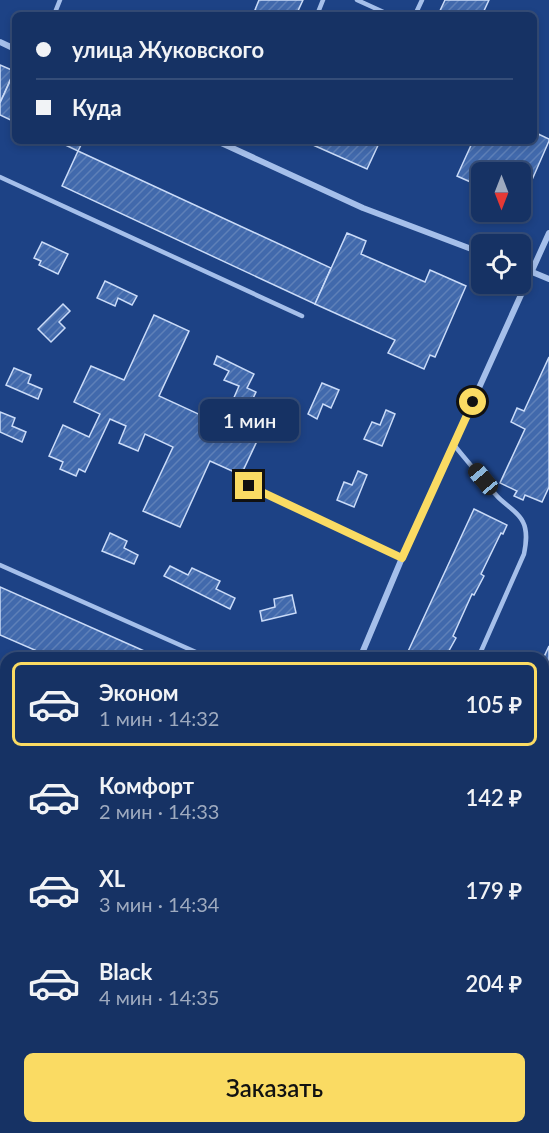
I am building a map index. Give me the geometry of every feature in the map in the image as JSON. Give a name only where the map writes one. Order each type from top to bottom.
[{"type":"street","points":[[224,144],[363,208],[471,249]]},
{"type":"street","points":[[363,652],[402,558],[549,233]]},
{"type":"street","points":[[532,271],[549,279]]},
{"type":"lane","points":[[51,0],[59,2]]},
{"type":"lane","points":[[357,0],[383,12]]},
{"type":"lane","points":[[0,177],[302,316]]},
{"type":"lane","points":[[454,445],[497,496],[517,513],[524,523],[526,533],[524,554],[481,652]]},
{"type":"lane","points":[[249,486],[402,558]]},
{"type":"lane","points":[[0,565],[196,652]]},
{"type":"building","points":[[259,0],[303,0],[297,12],[259,12],[255,10]]},
{"type":"building","points":[[445,0],[489,0],[483,12],[439,12]]},
{"type":"building","points":[[0,65],[12,70],[12,76],[0,103]]},
{"type":"building","points":[[12,77],[12,121],[0,115],[0,103]]},
{"type":"building","points":[[537,133],[549,139],[531,182],[531,162],[471,162],[471,182],[457,176],[472,144],[537,144]]},
{"type":"building","points":[[63,144],[82,144],[78,151]]},
{"type":"building","points":[[311,144],[379,144],[367,169]]},
{"type":"building","points":[[78,151],[331,268],[315,304],[62,186]]},
{"type":"building","points":[[347,233],[366,241],[361,254],[425,282],[430,270],[466,286],[435,357],[430,355],[424,369],[388,353],[395,340],[315,304]]},
{"type":"building","points":[[42,242],[68,254],[58,274],[39,265],[41,261],[34,258]]},
{"type":"building","points":[[105,281],[137,296],[132,305],[118,298],[115,306],[97,298]]},
{"type":"building","points":[[63,304],[70,311],[59,322],[65,328],[51,342],[38,329]]},
{"type":"building","points":[[154,315],[189,331],[159,396],[257,441],[241,475],[210,461],[180,527],[143,511],[173,447],[145,434],[138,451],[119,443],[126,426],[110,419],[85,472],[79,469],[76,476],[60,469],[63,462],[49,456],[63,425],[89,437],[100,414],[74,402],[91,366],[124,380]]},
{"type":"building","points":[[217,356],[254,374],[247,388],[256,392],[248,409],[232,402],[239,386],[224,380],[229,371],[214,364]]},
{"type":"building","points":[[549,357],[549,487],[542,502],[525,495],[523,500],[514,496],[517,491],[500,483],[525,429],[511,422],[517,408],[524,411]]},
{"type":"building","points":[[14,368],[31,375],[28,383],[42,389],[38,399],[6,385]]},
{"type":"building","points":[[322,383],[339,390],[331,408],[323,404],[317,419],[308,414]]},
{"type":"building","points":[[386,410],[395,414],[382,446],[364,439],[372,422],[380,425]]},
{"type":"building","points":[[0,412],[15,418],[12,426],[26,432],[22,442],[0,432]]},
{"type":"building","points":[[358,471],[367,475],[354,507],[337,500],[344,482],[352,485]]},
{"type":"building","points":[[474,509],[507,525],[481,574],[484,576],[474,595],[472,594],[453,636],[456,638],[448,652],[408,652]]},
{"type":"building","points":[[110,533],[127,541],[124,548],[138,555],[134,564],[102,551]]},
{"type":"building","points":[[170,566],[188,575],[192,568],[220,581],[216,589],[235,598],[230,609],[164,576]]},
{"type":"building","points":[[0,587],[146,652],[39,652],[0,635]]},
{"type":"building","points":[[292,595],[296,613],[262,621],[260,611],[275,607],[274,599]]},
{"type":"route","points":[[249,486],[402,558],[473,402]]}]
